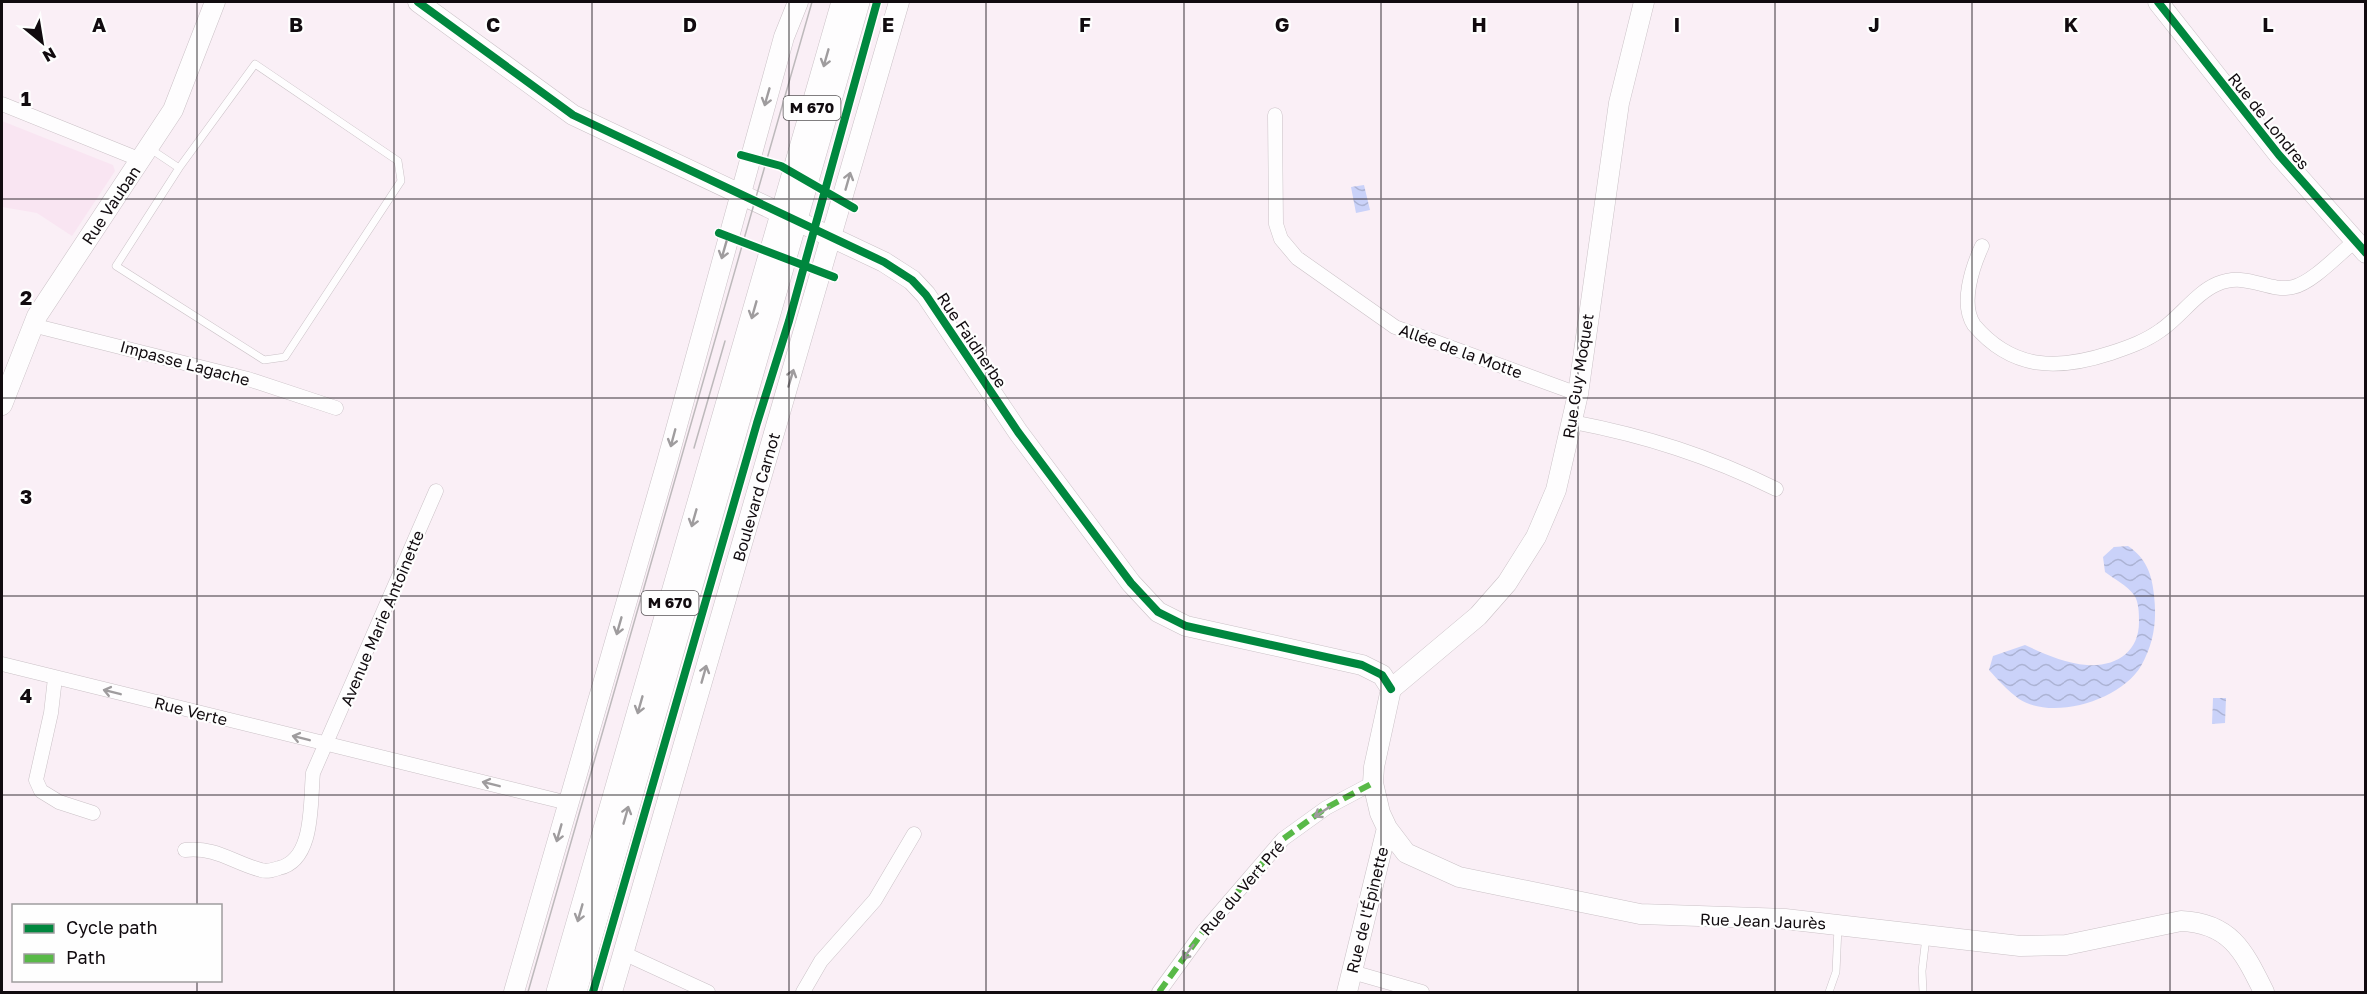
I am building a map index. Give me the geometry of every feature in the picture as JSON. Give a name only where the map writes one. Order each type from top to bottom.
[{"type":"main road","name":"M 670","points":[[576,993],[789,217],[842,2]]},
{"type":"main road","name":"M 670","points":[[557,993],[789,217],[859,2]]},
{"type":"street","name":"Rue Vauban","points":[[2,405],[32,326],[145,154],[182,91],[215,2]]},
{"type":"street","name":"Rue Faidherbe","points":[[418,2],[573,115],[895,268],[919,286],[1018,432],[1125,575],[1158,612],[1186,626],[1362,665],[1382,675],[1391,689]]},
{"type":"street","points":[[514,993],[667,462],[784,37],[798,2]]},
{"type":"street","name":"Boulevard Carnot","points":[[612,993],[899,2]]},
{"type":"street","name":"Rue Guy Moquet","points":[[1391,689],[1478,616],[1507,583],[1536,537],[1547,512],[1563,465],[1573,422],[1617,112],[1644,2]]},
{"type":"street","name":"Rue de Londres","points":[[2158,2],[2273,149],[2360,247]]},
{"type":"street","points":[[2,104],[145,154]]},
{"type":"street","name":"Allée de la Motte","points":[[1275,114],[1276,224],[1281,239],[1297,258],[1395,327],[1578,394]]},
{"type":"street","points":[[1983,246],[1972,275],[1968,303],[1970,319],[1974,326],[2017,358],[2062,364],[2087,360],[2139,343],[2167,326],[2217,284],[2240,279],[2284,288],[2297,286],[2360,247]]},
{"type":"street","name":"Impasse Lagache","points":[[32,326],[248,379],[336,408]]},
{"type":"street","points":[[1573,422],[1622,431],[1675,447],[1726,464],[1776,489]]},
{"type":"street","name":"Avenue Marie Antoinette","points":[[327,745],[436,491]]},
{"type":"street","name":"Rue Verte","points":[[2,664],[568,803]]},
{"type":"street","points":[[55,678],[51,713],[36,780],[41,791],[59,802],[93,813]]},
{"type":"street","name":"Rue Jean Jaurès","points":[[1391,689],[1376,754],[1373,783],[1387,828],[1406,853],[1418,860],[1482,883],[1640,914],[1785,919],[2042,947],[2095,940],[2181,921],[2195,922],[2221,931],[2238,945],[2264,993]]},
{"type":"street","points":[[185,850],[203,849],[218,852],[264,872],[284,867],[294,859],[306,842],[310,823],[313,773],[327,745]]},
{"type":"street","name":"Rue du Vert Pré","points":[[1159,993],[1202,933],[1283,838],[1326,808],[1373,783]]},
{"type":"street","name":"Rue de l'Épinette","points":[[1347,993],[1387,828]]},
{"type":"street","points":[[803,993],[821,961],[875,900],[914,834]]},
{"type":"street","points":[[623,953],[708,993]]},
{"type":"street","points":[[1352,972],[1422,993]]},
{"type":"lane","points":[[255,64],[398,161],[401,181],[285,357],[264,360],[116,266],[179,168],[255,64]]},
{"type":"lane","points":[[145,154],[179,168]]},
{"type":"lane","points":[[1829,993],[1836,972],[1839,924]]},
{"type":"lane","points":[[1923,993],[1922,971],[1926,934]]},
{"type":"shaded area","points":[[2,121],[113,165],[115,171],[72,236],[37,213],[2,207]]},
{"type":"water","points":[[1364,185],[1370,210],[1356,213],[1351,187]]},
{"type":"water","points":[[2128,546],[2144,561],[2152,580],[2154,595],[2154,632],[2141,666],[2118,689],[2085,704],[2050,708],[2033,705],[2019,699],[1989,670],[1993,656],[2025,645],[2063,660],[2098,665],[2116,660],[2124,655],[2135,642],[2139,615],[2137,601],[2128,588],[2105,572],[2103,557],[2114,547]]},
{"type":"water","points":[[2213,698],[2226,698],[2225,723],[2212,724]]},
{"type":"tram line","points":[[528,992],[812,2]]},
{"type":"tram line","points":[[694,448],[725,341]]},
{"type":"marked path","points":[[1159,992],[1202,933],[1283,839],[1326,808],[1373,783]]},
{"type":"cycle path","points":[[418,2],[573,115],[884,262],[912,280],[926,295],[1018,432],[1131,583],[1158,612],[1186,626],[1362,665],[1382,675],[1391,689]]},
{"type":"cycle path","points":[[593,992],[757,423],[789,321],[877,2]]},
{"type":"cycle path","points":[[2158,2],[2279,155],[2366,253]]},
{"type":"cycle path","points":[[741,155],[781,166],[854,208]]},
{"type":"cycle path","points":[[719,233],[834,277]]}]
